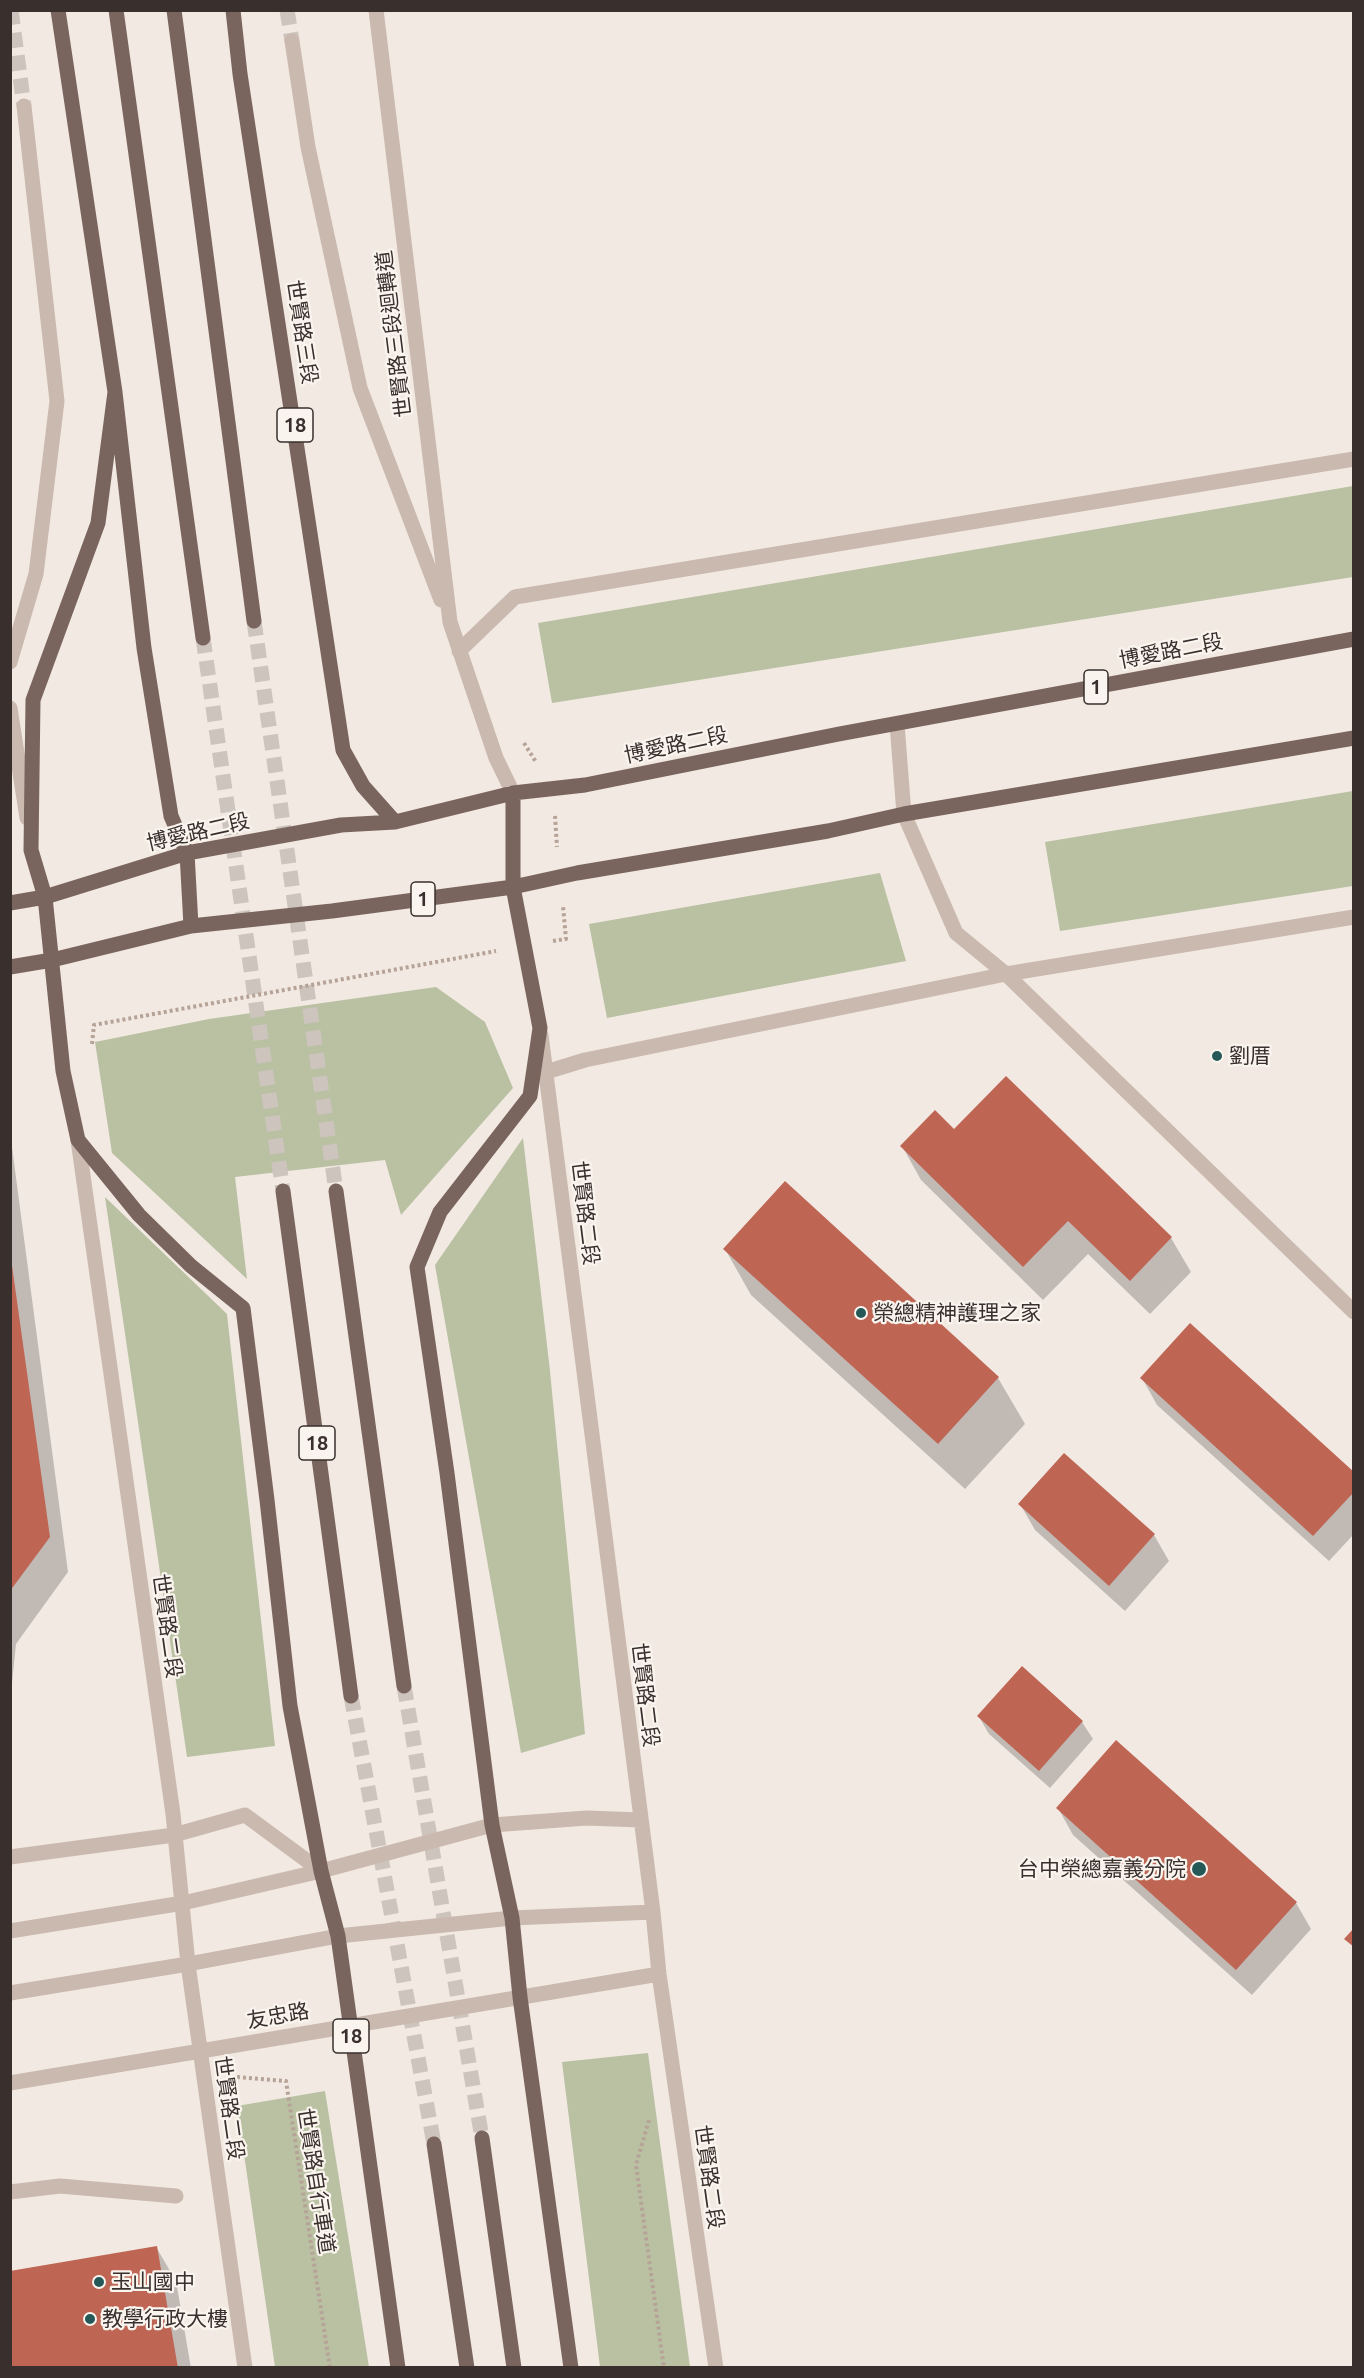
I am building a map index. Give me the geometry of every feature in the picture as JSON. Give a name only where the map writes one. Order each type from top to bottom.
[{"type":"main road","points":[[58,10],[115,392],[144,648],[171,816],[187,853],[191,926]]},
{"type":"main road","points":[[116,10],[203,638]]},
{"type":"main road","points":[[174,10],[254,621]]},
{"type":"main road","name":"世賢路三段","points":[[233,10],[240,74],[342,750],[363,786],[395,822]]},
{"type":"main road","points":[[78,1140],[63,1071],[45,897],[30,850],[33,700],[98,523],[115,392]]},
{"type":"main road","name":"博愛路二段","points":[[10,903],[45,897],[187,853],[341,825],[395,822],[513,793],[585,785],[897,723],[1353,639]]},
{"type":"main road","name":"1","points":[[10,967],[52,960],[191,926],[513,887],[577,873],[828,831],[904,814],[1353,738]]},
{"type":"main road","points":[[513,793],[513,887],[540,1028],[530,1096],[440,1212],[417,1267],[447,1473],[492,1825],[512,1918],[520,1997],[571,2367]]},
{"type":"main road","name":"18","points":[[78,1140],[139,1215],[191,1266],[243,1308],[290,1706],[321,1871],[338,1936],[398,2367]]},
{"type":"main road","name":"18","points":[[283,1191],[351,1696]]},
{"type":"main road","points":[[336,1191],[404,1686]]},
{"type":"main road","points":[[482,2138],[514,2367]]},
{"type":"main road","points":[[434,2144],[467,2367]]},
{"type":"street","name":"世賢路三段迴轉道","points":[[376,10],[450,622],[459,651]]},
{"type":"street","name":"世賢路三段","points":[[292,41],[308,147],[360,388],[450,622]]},
{"type":"street","points":[[10,662],[36,574],[57,401],[24,106]]},
{"type":"street","points":[[513,793],[496,758],[459,651],[515,597],[1353,459]]},
{"type":"street","points":[[10,708],[30,836]]},
{"type":"street","points":[[897,723],[904,814],[956,933],[1006,974],[1353,1312]]},
{"type":"street","points":[[546,1072],[585,1060],[1006,974],[1353,917]]},
{"type":"street","name":"世賢路二段","points":[[540,1028],[628,1726],[642,1820],[659,1974],[716,2367]]},
{"type":"street","name":"世賢路二段","points":[[78,1140],[174,1835],[188,1964],[245,2367]]},
{"type":"street","points":[[10,1857],[174,1835],[244,1815],[321,1871]]},
{"type":"street","points":[[10,1930],[183,1903],[321,1871],[492,1825],[587,1818],[642,1820]]},
{"type":"street","points":[[10,1993],[188,1964],[338,1936],[512,1918],[653,1912]]},
{"type":"street","name":"友忠路","points":[[10,2083],[659,1974]]},
{"type":"street","points":[[10,2192],[60,2186],[176,2196]]},
{"type":"path","name":"世賢路自行車道","points":[[203,2074],[286,2081],[330,2367]]},
{"type":"path","points":[[651,2110],[636,2165],[664,2367]]},
{"type":"green space","points":[[1353,486],[1353,577],[552,703],[538,623]]},
{"type":"green space","points":[[1353,791],[1353,886],[1060,931],[1045,842]]},
{"type":"green space","points":[[880,873],[906,961],[607,1018],[589,924]]},
{"type":"green space","points":[[436,987],[485,1022],[513,1088],[401,1215],[385,1160],[235,1177],[247,1279],[112,1153],[95,1042],[209,1019]]},
{"type":"green space","points":[[523,1138],[550,1371],[585,1734],[521,1753],[435,1265]]},
{"type":"green space","points":[[105,1197],[227,1314],[275,1746],[187,1757]]},
{"type":"green space","points":[[648,2053],[690,2367],[600,2367],[562,2062]]},
{"type":"green space","points":[[325,2091],[369,2367],[275,2367],[237,2106]]},
{"type":"building","points":[[1006,1076],[1172,1237],[1130,1281],[1068,1221],[1023,1267],[900,1146],[935,1110],[954,1129]]},
{"type":"building","name":"榮總精神護理之家","points":[[785,1181],[999,1377],[938,1444],[723,1249]]},
{"type":"building","points":[[10,1251],[50,1537],[10,1591]]},
{"type":"building","points":[[1190,1323],[1354,1472],[1354,1492],[1313,1536],[1140,1378]]},
{"type":"building","points":[[1064,1453],[1155,1534],[1109,1586],[1018,1504]]},
{"type":"building","points":[[1022,1666],[1083,1721],[1039,1771],[977,1716]]},
{"type":"building","points":[[1116,1740],[1297,1902],[1236,1970],[1056,1808]]},
{"type":"building","points":[[1354,1928],[1354,1947],[1344,1939]]},
{"type":"building","name":"教學行政大樓","points":[[157,2246],[178,2368],[10,2368],[10,2271]]},
{"type":"tunnel","points":[[11,10],[24,106]]},
{"type":"tunnel","points":[[287,10],[292,41]]},
{"type":"tunnel","points":[[254,621],[336,1191]]},
{"type":"tunnel","points":[[203,638],[283,1191]]},
{"type":"tunnel","points":[[404,1686],[482,2138]]},
{"type":"tunnel","points":[[351,1696],[434,2144]]},
{"type":"place","name":"劉厝","points":[[1217,1056]]},
{"type":"place","name":"榮總精神護理之家","points":[[861,1313]]},
{"type":"place","name":"台中榮總嘉義分院","points":[[1199,1869]]},
{"type":"place","name":"玉山國中","points":[[99,2282]]},
{"type":"place","name":"教學行政大樓","points":[[90,2319]]}]
